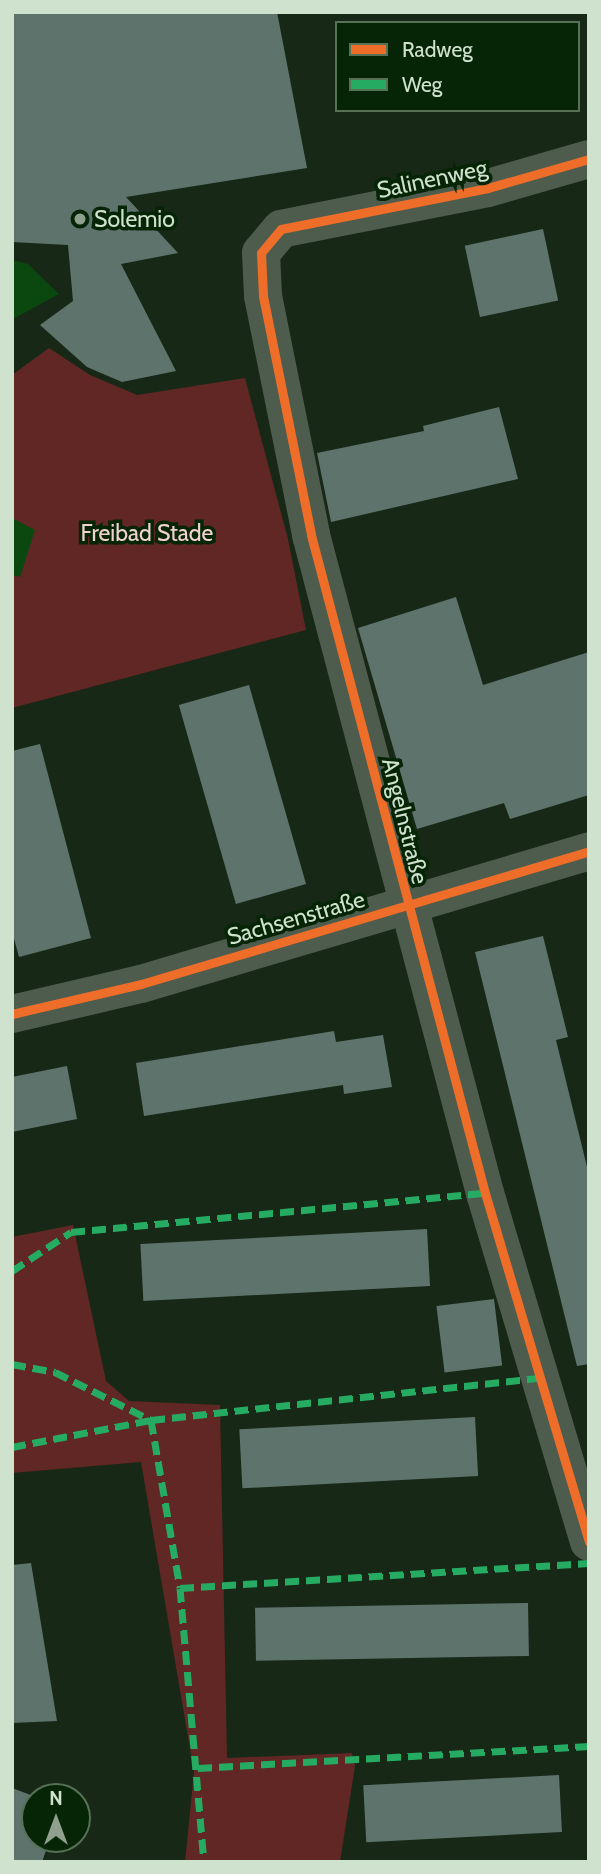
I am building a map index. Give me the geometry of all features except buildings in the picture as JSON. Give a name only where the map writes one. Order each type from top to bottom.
[{"type":"street","name":"Salinenweg","points":[[281,229],[488,188],[589,159]]},
{"type":"street","name":"Angelnstraße","points":[[281,229],[261,253],[263,296],[311,535],[485,1193],[589,1542]]},
{"type":"street","name":"Sachsenstraße","points":[[12,1014],[141,984],[589,850]]},
{"type":"green space","name":"Freibad Stade","points":[[49,348],[90,375],[137,395],[245,378],[288,539],[306,630],[12,708],[12,375]]},
{"type":"green space","points":[[73,1225],[106,1381],[129,1401],[220,1405],[227,1758],[352,1753],[355,1766],[340,1862],[185,1862],[194,1772],[141,1462],[12,1473],[12,1237]]},
{"type":"shaded area","points":[[12,260],[28,264],[59,294],[13,319],[12,329]]},
{"type":"shaded area","points":[[12,518],[35,530],[20,577],[12,575]]},
{"type":"marked path","points":[[12,1271],[71,1232],[485,1193]]},
{"type":"marked path","points":[[12,1364],[55,1372],[151,1420],[180,1588],[204,1862]]},
{"type":"marked path","points":[[12,1447],[151,1420],[539,1378]]},
{"type":"marked path","points":[[180,1588],[589,1563]]},
{"type":"marked path","points":[[198,1768],[589,1746]]},
{"type":"cycle path","points":[[589,159],[488,188],[281,229],[261,253],[263,296],[311,535],[485,1193],[589,1542]]},
{"type":"cycle path","points":[[12,1014],[141,984],[589,851]]},
{"type":"place","name":"Solemio","points":[[80,219]]}]
